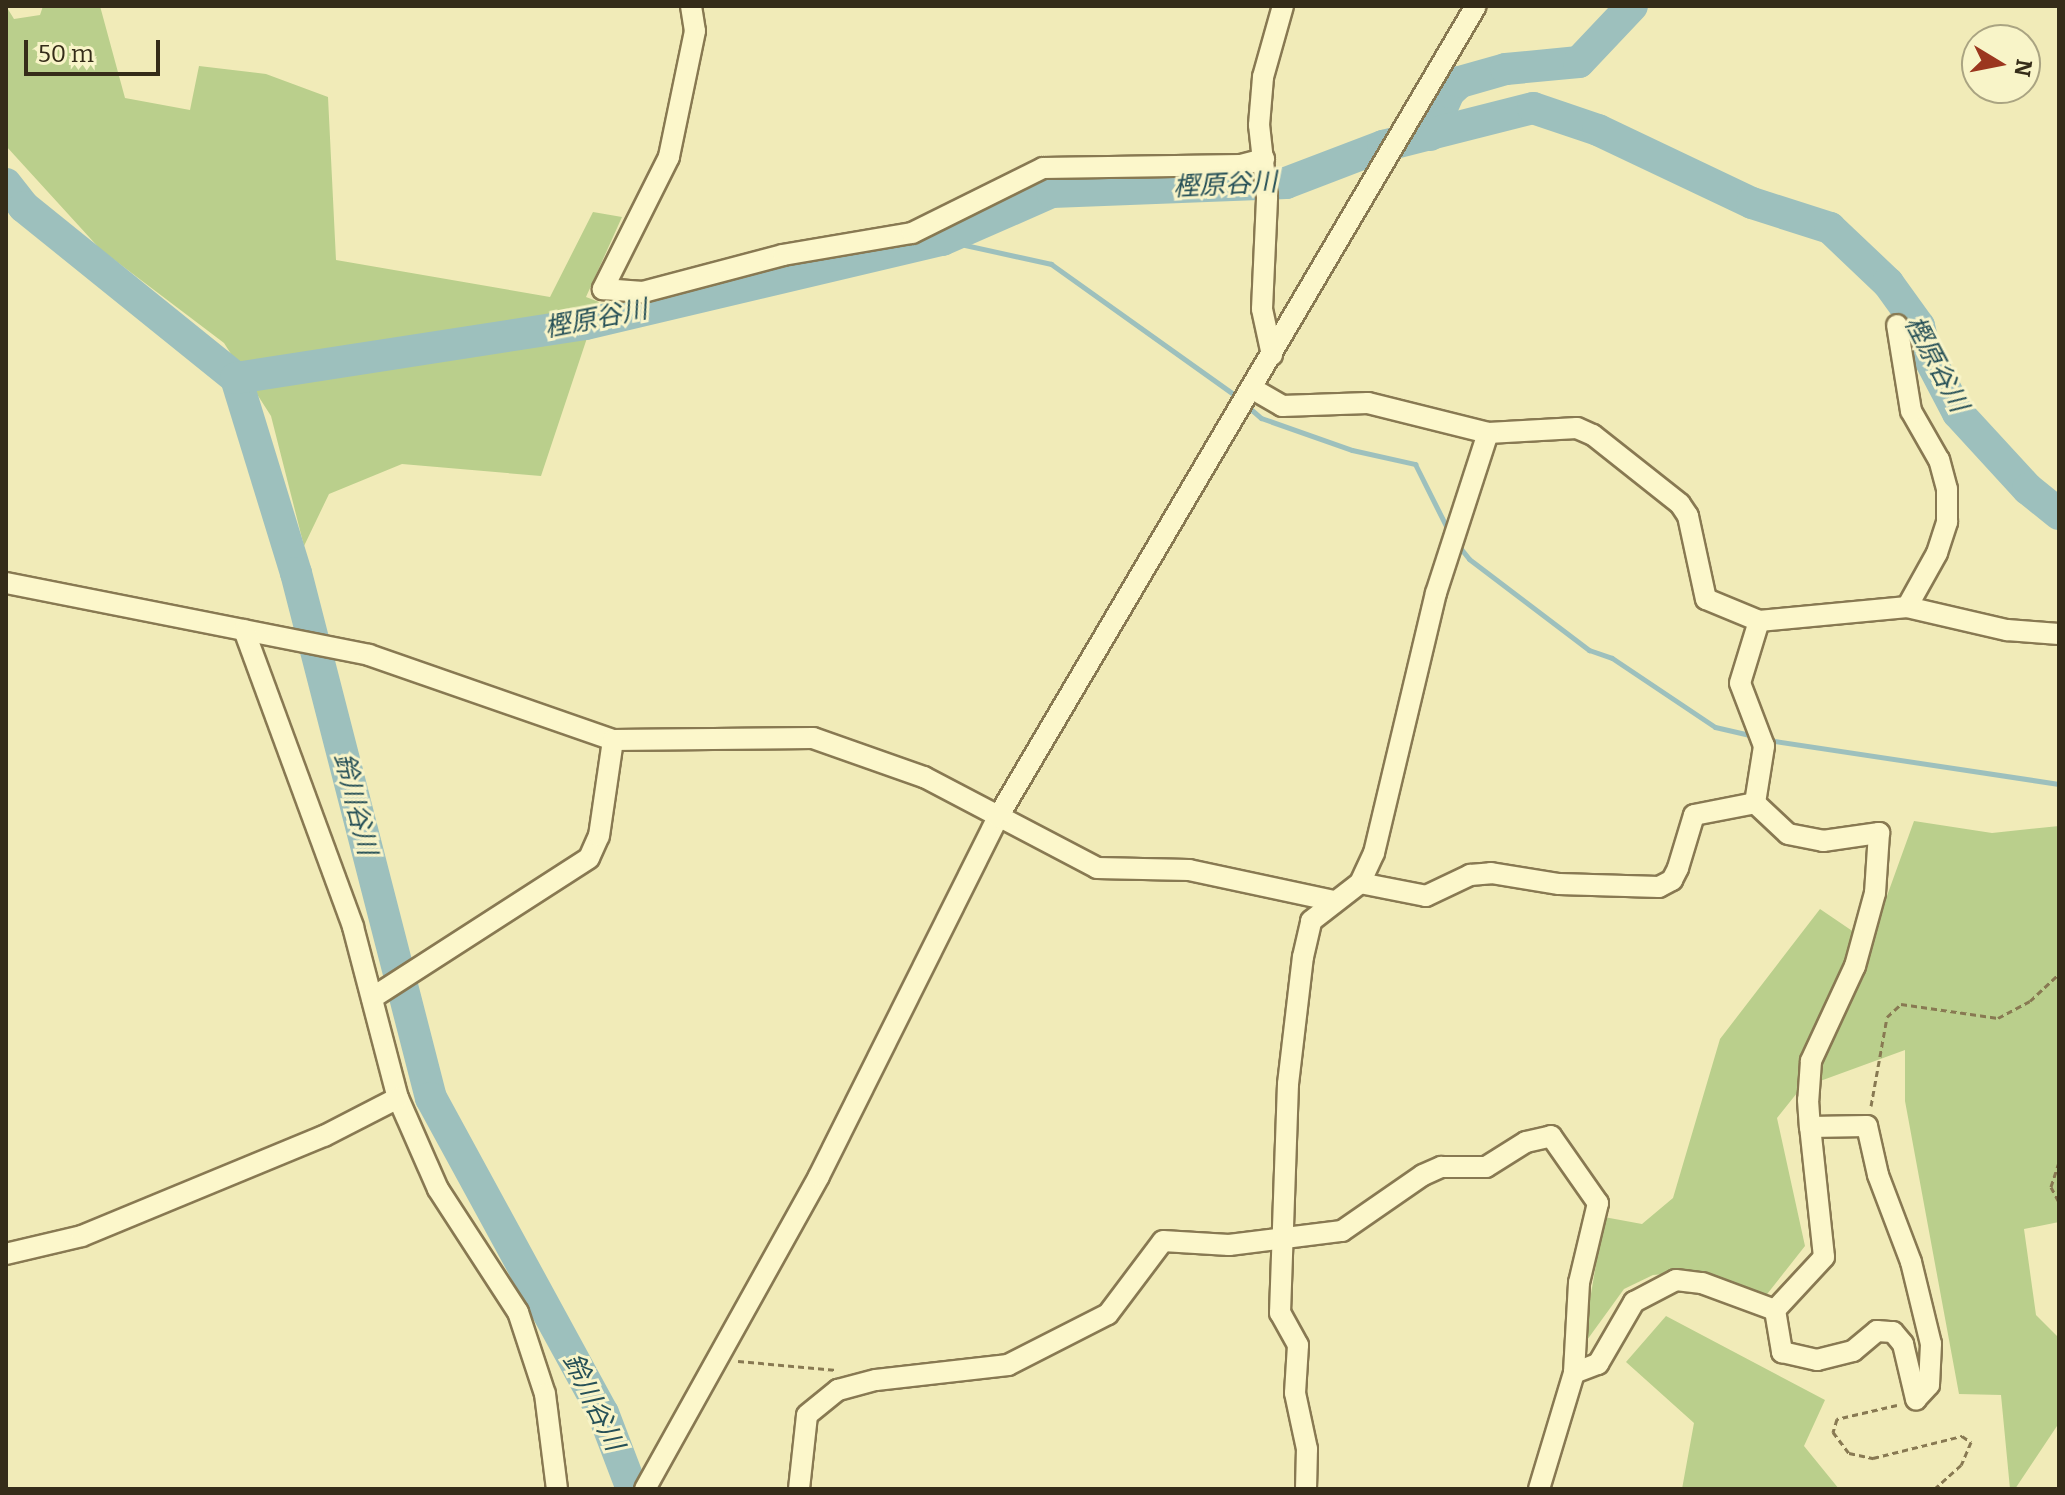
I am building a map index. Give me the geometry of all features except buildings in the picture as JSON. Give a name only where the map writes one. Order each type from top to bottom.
[{"type":"street","points":[[691,6],[695,31],[669,157],[603,289],[643,292],[783,255],[912,233],[1043,168],[1264,163]]},
{"type":"street","points":[[1272,355],[1262,309],[1267,197],[1259,125],[1263,77],[1283,6]]},
{"type":"street","points":[[653,1484],[819,1176],[998,817],[1476,6]]},
{"type":"street","points":[[1897,325],[1911,411],[1939,460],[1947,489],[1947,522],[1937,553],[1907,607]]},
{"type":"street","points":[[1247,398],[1282,406],[1368,403],[1488,433],[1577,428],[1593,435],[1680,504],[1688,516],[1706,599],[1759,621],[1907,607],[2007,630],[2059,634]]},
{"type":"street","points":[[1306,1489],[1307,1449],[1295,1393],[1298,1345],[1280,1313],[1288,1084],[1303,957],[1311,921],[1360,883],[1374,853],[1436,593],[1488,433]]},
{"type":"street","points":[[6,583],[323,644],[613,740],[813,738],[924,777],[1097,868],[1189,870],[1333,901]]},
{"type":"street","points":[[1755,803],[1761,739],[1740,683],[1759,621]]},
{"type":"street","points":[[244,630],[379,995],[398,1098],[438,1189],[518,1312],[545,1394],[557,1489]]},
{"type":"street","points":[[379,995],[589,858],[599,836],[613,740]]},
{"type":"street","points":[[1360,883],[1426,896],[1470,875],[1491,873],[1559,884],[1659,887],[1672,880],[1678,868],[1694,815],[1755,803]]},
{"type":"street","points":[[1755,803],[1788,834],[1823,841],[1879,833],[1875,893],[1855,966],[1811,1061],[1810,1127],[1824,1257],[1775,1310]]},
{"type":"street","points":[[6,1254],[82,1236],[324,1136],[398,1098]]},
{"type":"street","points":[[1810,1127],[1867,1126],[1878,1175],[1911,1262],[1931,1344],[1929,1385],[1916,1399]]},
{"type":"street","points":[[799,1489],[807,1415],[838,1390],[876,1380],[1008,1365],[1108,1314],[1163,1241],[1229,1245],[1342,1231],[1423,1175],[1441,1167],[1486,1167],[1526,1142],[1551,1136],[1598,1203],[1579,1283],[1574,1373],[1539,1489]]},
{"type":"street","points":[[1574,1373],[1598,1364],[1634,1302],[1676,1280],[1702,1283],[1775,1310]]},
{"type":"street","points":[[1775,1310],[1782,1352],[1817,1360],[1853,1351],[1877,1331],[1893,1332],[1903,1344],[1916,1399]]},
{"type":"path","points":[[1867,1126],[1887,1017],[1901,1004],[1998,1018],[2030,1001],[2059,974]]},
{"type":"path","points":[[2059,1162],[2051,1187],[2059,1202]]},
{"type":"path","points":[[718,1361],[795,1362],[844,1371]]},
{"type":"path","points":[[1916,1399],[1837,1419],[1833,1432],[1849,1453],[1873,1458],[1962,1436],[1971,1442],[1961,1465],[1934,1489]]},
{"type":"green space","points":[[6,6],[14,19],[40,15],[43,6],[100,6],[125,98],[190,110],[199,66],[266,74],[328,97],[336,260],[550,297],[593,212],[622,217],[586,297],[599,302],[541,476],[402,464],[329,494],[304,546],[271,416],[224,343],[100,249],[6,146]]},
{"type":"green space","points":[[1914,821],[1992,833],[2059,826],[2059,1222],[2024,1229],[2036,1315],[2059,1338],[2059,1423],[2015,1489],[2010,1489],[2001,1395],[1959,1394],[1905,1101],[1905,1050],[1801,1088],[1777,1118],[1805,1246],[1764,1298],[1689,1272],[1653,1275],[1624,1289],[1582,1347],[1604,1217],[1642,1224],[1673,1198],[1720,1039],[1820,909],[1870,943]]},
{"type":"green space","points":[[1666,1316],[1825,1400],[1804,1446],[1839,1489],[1682,1489],[1694,1423],[1626,1362]]},
{"type":"waterway","points":[[1430,135],[1449,92],[1460,82],[1506,69],[1579,62],[1632,6]]},
{"type":"waterway","name":"樫原谷川","points":[[236,378],[586,324],[942,240],[1052,192],[1286,183],[1383,146],[1533,108],[1598,130],[1752,203],[1830,228],[1888,283],[1919,326],[1925,350],[1958,413],[2028,489],[2059,514]]},
{"type":"waterway","name":"鈴川谷川","points":[[6,184],[24,207],[236,378],[296,573],[431,1098],[603,1413],[632,1489]]},
{"type":"waterway","points":[[942,240],[1051,264],[1239,398]]},
{"type":"waterway","points":[[1246,405],[1261,418],[1352,450],[1415,464],[1449,532]]},
{"type":"waterway","points":[[1457,544],[1469,559],[1589,650],[1612,658],[1715,727],[1754,736]]},
{"type":"waterway","points":[[1768,740],[2059,784]]}]
